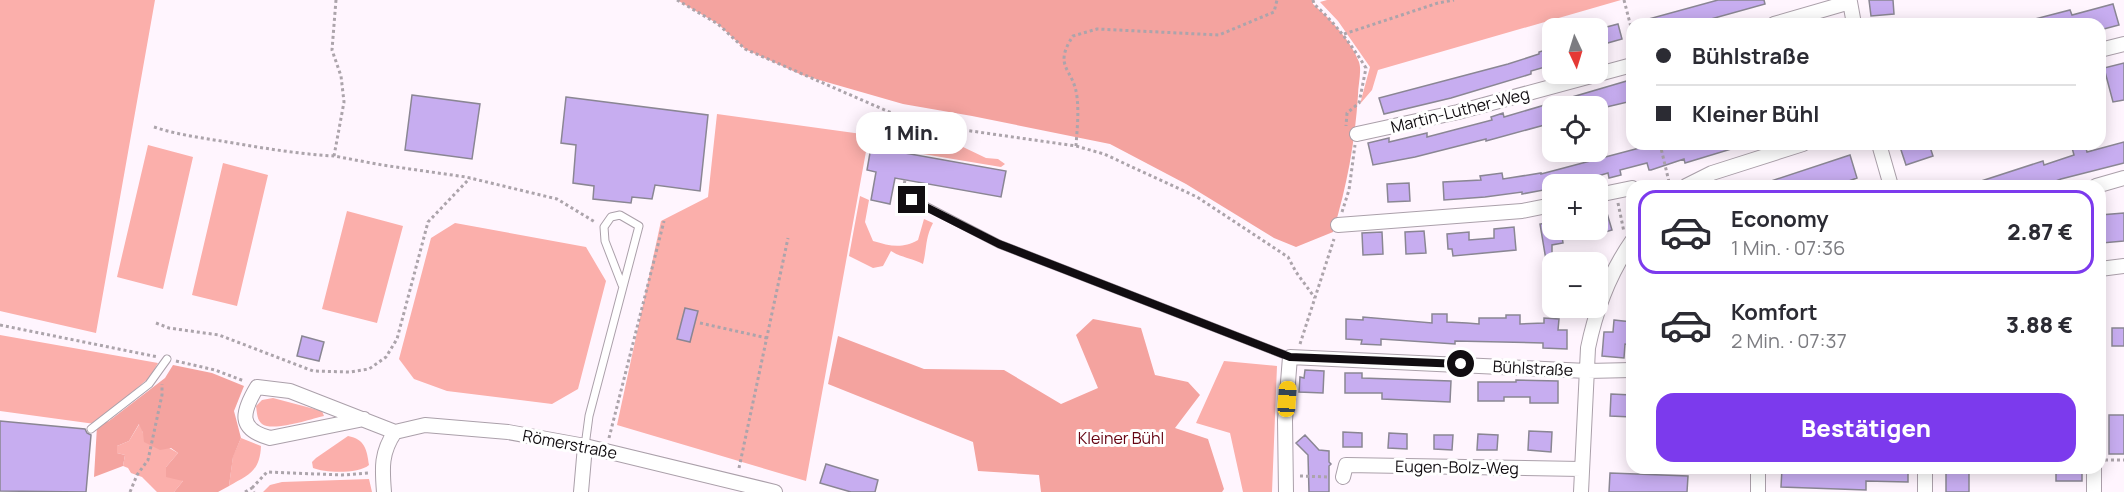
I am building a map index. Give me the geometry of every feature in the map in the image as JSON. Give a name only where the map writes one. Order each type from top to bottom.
[{"type":"street","points":[[1795,18],[1850,2],[1853,18]]},
{"type":"street","points":[[2106,48],[2124,44]]},
{"type":"street","name":"Martin-Luther-Weg","points":[[1357,134],[1458,112],[1626,67]]},
{"type":"street","points":[[1699,180],[1785,150]]},
{"type":"street","points":[[1881,150],[1889,180]]},
{"type":"street","points":[[2106,183],[2124,178]]},
{"type":"street","points":[[1608,193],[1626,189]]},
{"type":"street","points":[[1338,225],[1522,211],[1542,207]]},
{"type":"street","points":[[1581,492],[1588,348],[1598,306],[1608,282],[1626,250]]},
{"type":"street","points":[[2106,268],[2124,266]]},
{"type":"street","points":[[1286,492],[1286,420],[1290,357]]},
{"type":"street","name":"Bühlstraße","points":[[1290,357],[1587,371],[1626,370]]},
{"type":"street","points":[[364,419],[270,438],[256,434],[247,423],[244,414],[247,403],[257,387],[290,391],[364,419],[395,432],[385,446],[384,492]]},
{"type":"street","name":"Römerstraße","points":[[395,432],[425,425],[459,426],[508,432],[585,446],[775,492]]},
{"type":"street","points":[[581,492],[585,446]]},
{"type":"street","name":"Eugen-Bolz-Weg","points":[[1343,477],[1346,465],[1581,469]]},
{"type":"street","points":[[1758,474],[1758,492]]},
{"type":"street","points":[[1925,474],[1925,492]]},
{"type":"street","points":[[2094,474],[2094,492]]},
{"type":"lane","points":[[912,200],[999,244],[1290,357]]},
{"type":"lane","points":[[585,446],[589,416],[639,226],[620,215],[611,217],[604,227],[605,241],[622,285]]},
{"type":"lane","points":[[91,429],[149,384],[167,359]]},
{"type":"path","points":[[334,156],[344,102],[341,76],[332,51],[336,0]]},
{"type":"path","points":[[676,0],[718,24],[746,49],[894,114],[964,130],[1076,146],[1104,153],[1197,197],[1288,257],[1315,298]]},
{"type":"path","points":[[1076,146],[1077,96],[1062,59],[1073,36],[1097,29],[1219,35],[1274,12],[1277,0]]},
{"type":"path","points":[[1301,341],[1348,190],[1357,134],[1346,127],[1347,113],[1359,103],[1366,69],[1343,35],[1314,4],[1313,0]]},
{"type":"path","points":[[1343,35],[1438,3],[1454,0]]},
{"type":"path","points":[[1624,0],[1629,18]]},
{"type":"path","points":[[154,128],[169,133],[470,178],[558,199],[604,227]]},
{"type":"path","points":[[1661,150],[1669,180]]},
{"type":"path","points":[[156,324],[219,335],[313,371],[350,372],[369,369],[386,357],[397,339],[428,222],[470,178]]},
{"type":"path","points":[[1615,192],[1626,234]]},
{"type":"path","points":[[605,451],[664,221]]},
{"type":"path","points":[[737,481],[788,238]]},
{"type":"path","points":[[700,323],[767,338]]},
{"type":"path","points":[[0,325],[215,370],[257,387]]},
{"type":"path","points":[[130,492],[137,475],[148,460],[162,396],[162,376],[167,359]]},
{"type":"path","points":[[2106,461],[2124,460]]},
{"type":"path","points":[[245,492],[253,490],[267,472],[342,475],[383,471]]},
{"type":"path","points":[[1286,476],[1343,477]]},
{"type":"shaded area","points":[[0,0],[155,0],[96,333],[0,311]]},
{"type":"shaded area","points":[[1327,0],[1621,0],[1559,18],[1542,18],[1542,23],[1378,70],[1372,90],[1360,104],[1370,67],[1338,21],[1320,2]]},
{"type":"shaded area","points":[[717,114],[869,135],[806,481],[617,425],[661,221],[708,197]]},
{"type":"shaded area","points":[[883,132],[963,147],[986,158],[998,159],[1005,164],[1001,167],[869,145]]},
{"type":"shaded area","points":[[148,145],[193,157],[163,289],[117,277]]},
{"type":"shaded area","points":[[223,163],[268,175],[237,306],[192,295]]},
{"type":"shaded area","points":[[860,196],[869,200],[865,222],[873,241],[890,245],[907,245],[918,240],[924,219],[933,223],[927,238],[923,264],[891,251],[883,266],[873,268],[849,256]]},
{"type":"shaded area","points":[[347,211],[403,226],[377,323],[322,309]]},
{"type":"shaded area","points":[[455,223],[586,247],[606,281],[578,389],[552,404],[447,391],[414,379],[399,359],[431,238]]},
{"type":"shaded area","points":[[0,335],[158,363],[150,377],[95,424],[0,411]]},
{"type":"shaded area","points":[[1224,361],[1277,366],[1272,492],[1243,492],[1230,433],[1196,423]]},
{"type":"shaded area","points":[[273,398],[322,411],[324,416],[283,426],[267,426],[259,420],[256,406],[262,400]]},
{"type":"shaded area","points":[[140,423],[143,433],[178,453],[166,467],[183,481],[174,492],[157,492],[142,477],[131,473],[123,466],[125,455],[117,453],[117,446],[129,441]]},
{"type":"shaded area","points":[[348,436],[362,443],[369,465],[358,470],[342,472],[313,468],[312,462],[316,458]]},
{"type":"shaded area","points":[[241,438],[261,446],[260,455],[252,472],[229,486],[233,456]]},
{"type":"shaded area","points":[[369,479],[372,492],[263,492],[270,485],[282,482]]},
{"type":"green space","points":[[677,0],[1312,0],[1313,4],[1345,38],[1360,66],[1352,147],[1333,232],[1296,247],[1274,238],[1186,184],[1110,144],[903,104],[802,75],[745,49],[718,24]]},
{"type":"green space","name":"Kleiner Bühl","points":[[1093,319],[1141,328],[1155,375],[1188,382],[1200,395],[1175,428],[1208,439],[1224,489],[1222,492],[1041,492],[1039,475],[978,471],[973,442],[828,384],[838,336],[924,369],[1004,370],[1061,404],[1098,388],[1076,335]]},
{"type":"green space","points":[[173,365],[212,373],[244,386],[234,411],[241,438],[233,457],[229,486],[218,492],[174,492],[183,481],[166,477],[166,467],[178,453],[171,448],[160,450],[144,442],[139,424],[129,441],[117,446],[117,453],[125,455],[123,466],[94,477],[97,426],[109,421],[165,378]]},
{"type":"building","points":[[1718,0],[1764,0],[1765,4],[1715,18],[1652,18]]},
{"type":"building","points":[[1869,0],[1893,0],[1894,14],[1871,16]]},
{"type":"building","points":[[2113,4],[2119,25],[2106,28],[2106,18],[2039,18],[2070,10],[2072,15]]},
{"type":"building","points":[[1618,24],[1622,39],[1608,43],[1608,27]]},
{"type":"building","points":[[1542,51],[1542,68],[1531,71],[1531,74],[1451,98],[1384,114],[1379,98],[1508,64],[1539,54]]},
{"type":"building","points":[[2124,63],[2124,100],[2113,102],[2106,68]]},
{"type":"building","points":[[1626,81],[1626,102],[1608,107],[1608,96],[1576,96]]},
{"type":"building","points":[[412,95],[480,104],[472,159],[405,150]]},
{"type":"building","points":[[566,97],[708,115],[700,191],[655,185],[652,199],[632,197],[631,203],[593,199],[594,186],[573,183],[576,145],[561,143]]},
{"type":"building","points":[[1542,106],[1542,126],[1486,141],[1486,139],[1373,165],[1368,143],[1389,138],[1389,142],[1427,133],[1427,137],[1492,120],[1491,117],[1503,113],[1504,117]]},
{"type":"building","points":[[2124,142],[2124,163],[2058,180],[1984,180],[2043,161],[2044,165],[2074,155],[2073,150],[2086,150],[2087,152],[2106,150],[2106,147]]},
{"type":"building","points":[[871,147],[1006,171],[1001,197],[895,178],[890,204],[871,200],[876,172],[867,170]]},
{"type":"building","points":[[1632,150],[1728,150],[1685,163],[1684,159],[1651,170],[1647,163],[1620,170],[1621,175],[1609,178],[1608,173],[1542,174],[1542,190],[1444,200],[1443,182],[1481,180],[1480,176],[1502,173],[1503,179],[1586,162],[1608,162],[1608,156]]},
{"type":"building","points":[[1901,150],[1931,150],[1933,156],[1906,165]]},
{"type":"building","points":[[1850,155],[1857,178],[1852,180],[1774,180]]},
{"type":"building","points":[[1409,183],[1410,201],[1388,202],[1387,184]]},
{"type":"building","points":[[2124,213],[2124,241],[2106,243],[2106,214]]},
{"type":"building","points":[[1608,216],[1612,230],[1608,231]]},
{"type":"building","points":[[1514,227],[1516,250],[1453,256],[1452,249],[1448,249],[1447,234],[1469,232],[1469,240],[1494,238],[1494,229]]},
{"type":"building","points":[[1424,231],[1426,253],[1406,254],[1405,232]]},
{"type":"building","points":[[1382,232],[1383,254],[1363,255],[1362,233]]},
{"type":"building","points":[[1543,240],[1563,240],[1563,243],[1552,245],[1552,252],[1545,252]]},
{"type":"building","points":[[685,308],[698,311],[690,342],[677,339]]},
{"type":"building","points":[[1432,314],[1447,314],[1447,322],[1479,324],[1479,318],[1506,318],[1506,315],[1520,315],[1520,324],[1544,323],[1544,318],[1559,319],[1558,330],[1567,330],[1567,349],[1543,348],[1543,343],[1455,341],[1455,344],[1381,339],[1381,345],[1361,344],[1362,340],[1346,339],[1346,319],[1363,320],[1363,317],[1432,323]]},
{"type":"building","points":[[1614,320],[1626,321],[1624,358],[1602,356],[1604,332],[1613,332]]},
{"type":"building","points":[[2112,328],[2124,328],[2124,346],[2112,346]]},
{"type":"building","points":[[302,336],[324,342],[319,361],[297,356]]},
{"type":"building","points":[[1305,370],[1324,371],[1323,393],[1299,392],[1300,377],[1304,378]]},
{"type":"building","points":[[1345,373],[1362,373],[1362,378],[1451,381],[1450,402],[1382,399],[1382,393],[1345,393]]},
{"type":"building","points":[[1516,380],[1558,381],[1558,403],[1530,403],[1530,397],[1504,397],[1504,401],[1478,401],[1478,382],[1516,382]]},
{"type":"building","points":[[1611,394],[1626,395],[1626,417],[1610,416]]},
{"type":"building","points":[[2109,415],[2124,415],[2124,454],[2109,454]]},
{"type":"building","points":[[0,421],[85,429],[91,435],[86,492],[0,491]]},
{"type":"building","points":[[1529,431],[1552,432],[1551,452],[1528,450]]},
{"type":"building","points":[[1343,432],[1362,433],[1362,447],[1343,447]]},
{"type":"building","points":[[1389,433],[1407,434],[1407,449],[1388,448]]},
{"type":"building","points":[[1478,434],[1498,435],[1497,450],[1477,450]]},
{"type":"building","points":[[1305,435],[1319,450],[1329,451],[1331,464],[1329,466],[1329,492],[1309,492],[1308,455],[1296,443]]},
{"type":"building","points":[[1434,435],[1453,435],[1452,450],[1434,449]]},
{"type":"building","points":[[826,464],[878,480],[875,492],[851,492],[820,483]]},
{"type":"building","points":[[1610,473],[1688,476],[1687,492],[1609,492]]},
{"type":"building","points":[[1782,474],[1908,474],[1908,482],[1866,481],[1866,490],[1781,487]]},
{"type":"building","points":[[1946,474],[1969,474],[1969,492],[1946,492]]},
{"type":"building","points":[[2056,474],[2082,474],[2082,481],[2056,481]]},
{"type":"route","points":[[912,200],[999,244],[1290,357],[1461,364]]}]
